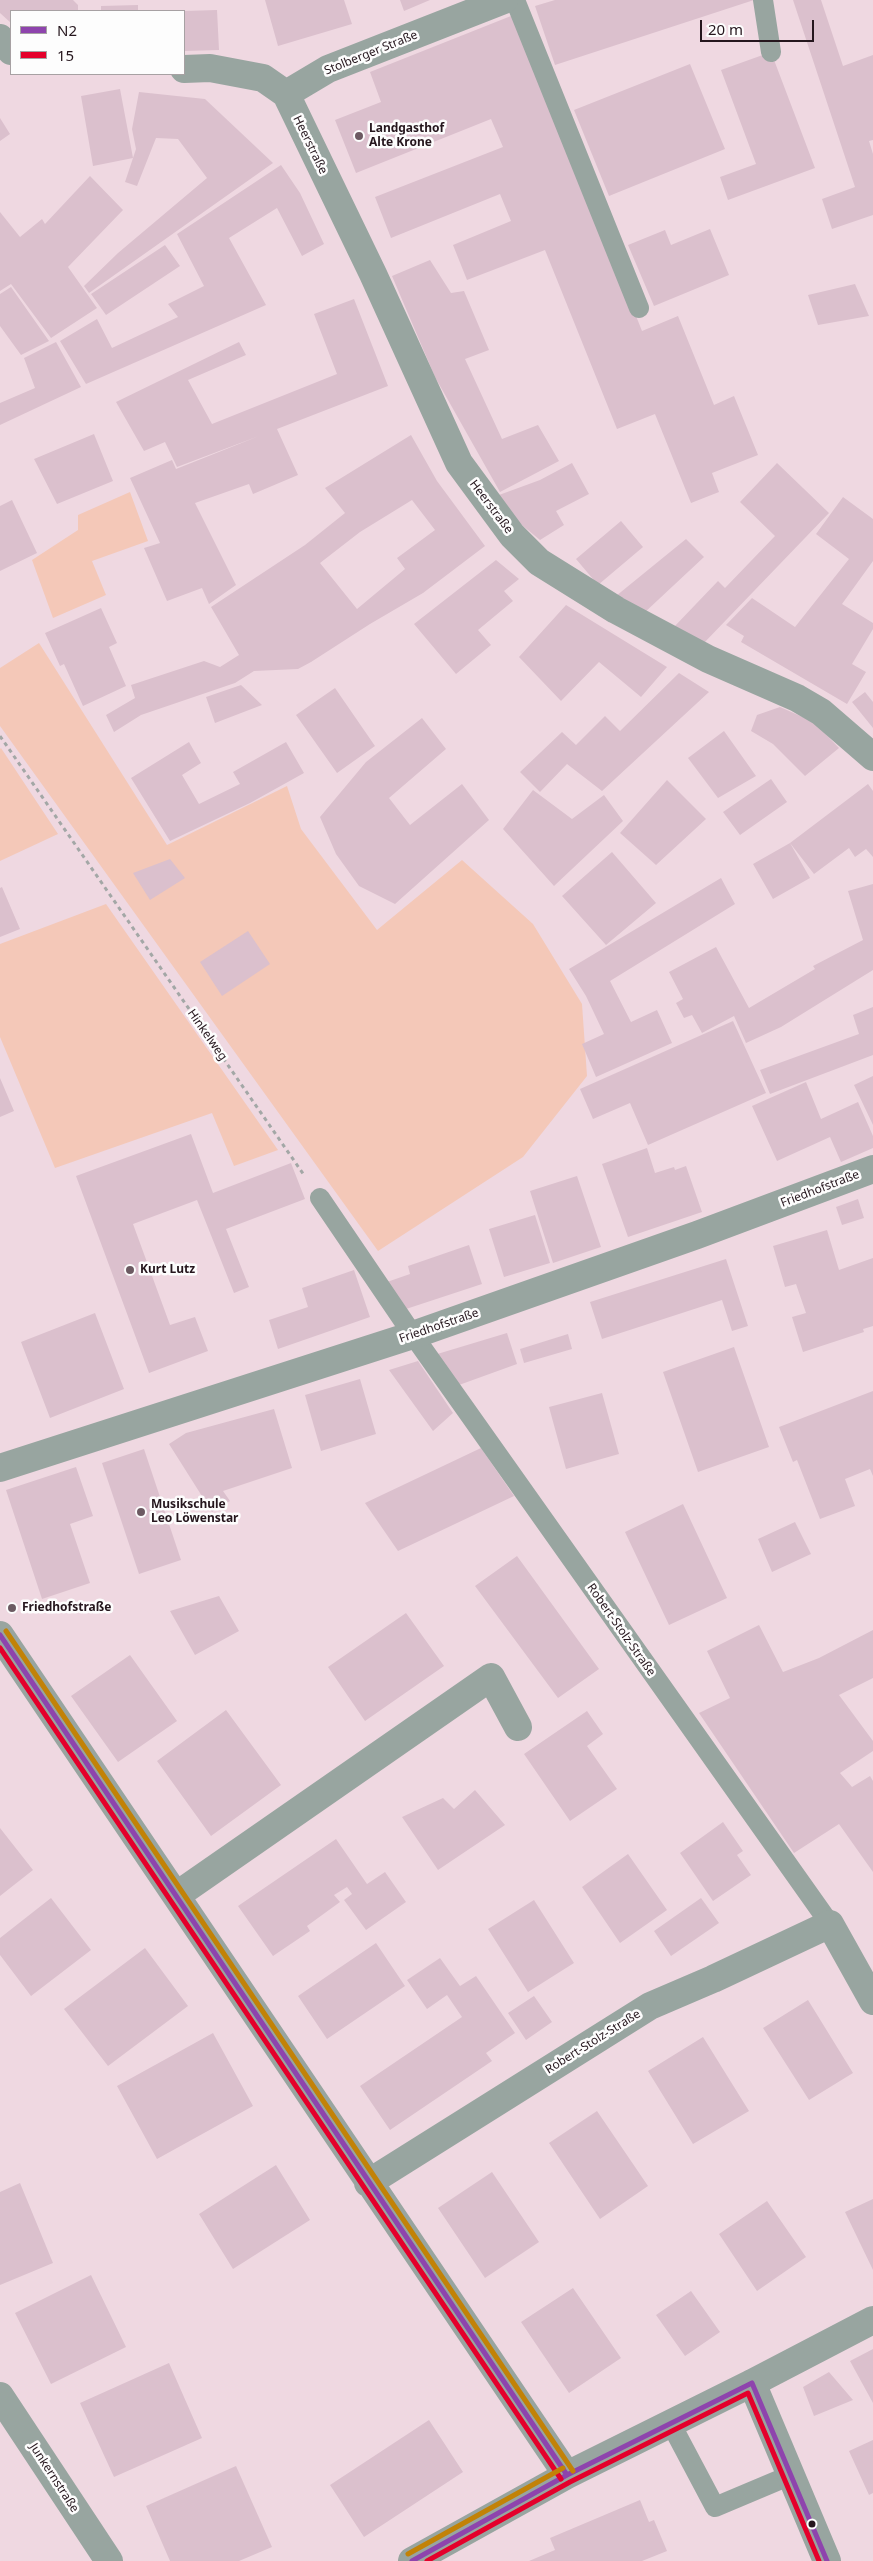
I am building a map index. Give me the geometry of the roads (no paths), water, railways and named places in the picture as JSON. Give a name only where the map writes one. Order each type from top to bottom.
[{"type":"street","name":"Stolberger Straße","points":[[286,94],[328,69],[504,0]]},
{"type":"street","points":[[0,38],[10,50]]},
{"type":"street","points":[[185,69],[210,68],[263,78],[286,94]]},
{"type":"street","name":"Heerstraße","points":[[286,94],[373,274],[459,462],[512,535],[539,562],[616,610],[708,659],[797,698],[821,712],[873,756]]},
{"type":"street","name":"Friedhofstraße","points":[[0,1468],[413,1335],[697,1235],[873,1169]]},
{"type":"street","points":[[0,1635],[368,2183],[567,2475]]},
{"type":"street","points":[[177,1896],[491,1677],[518,1727]]},
{"type":"street","name":"Robert-Stolz-Straße","points":[[368,2183],[650,2006],[714,1979],[830,1924],[873,2001]]},
{"type":"street","points":[[412,2561],[567,2475],[752,2383],[873,2320]]},
{"type":"street","points":[[752,2383],[828,2561]]},
{"type":"street","name":"Junkernstraße","points":[[0,2396],[109,2561]]},
{"type":"lane","points":[[515,0],[638,308]]},
{"type":"lane","points":[[763,0],[771,52]]},
{"type":"lane","points":[[320,1198],[413,1335]]},
{"type":"lane","name":"Robert-Stolz-Straße","points":[[413,1335],[830,1924]]},
{"type":"lane","points":[[671,2424],[715,2507],[791,2475]]},
{"type":"place","name":"Landgasthof Alte Krone","points":[[359,136]]},
{"type":"place","name":"Kurt Lutz","points":[[130,1270]]},
{"type":"place","name":"Musikschule Leo Löwenstar","points":[[141,1512]]},
{"type":"place","name":"Friedhofstraße","points":[[12,1608]]}]
